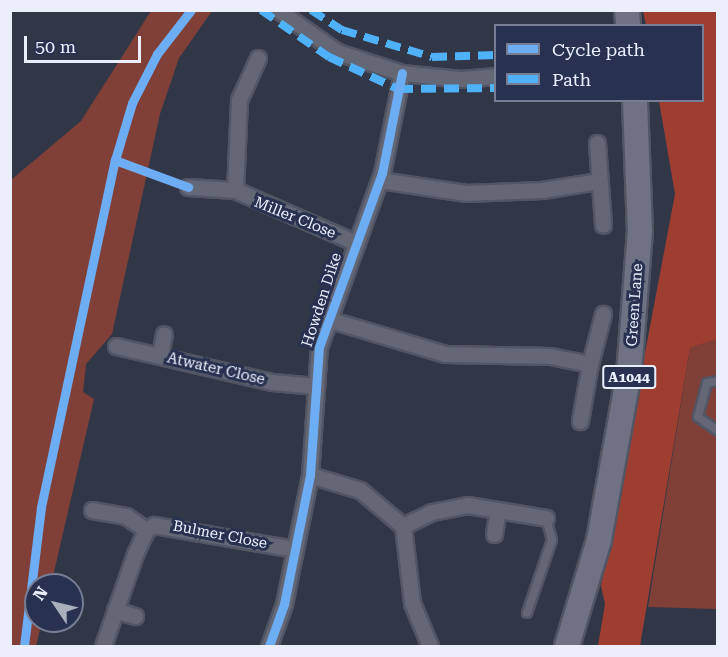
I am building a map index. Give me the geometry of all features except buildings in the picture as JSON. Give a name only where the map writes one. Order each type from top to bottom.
[{"type":"main road","name":"Green Lane","points":[[567,646],[599,540],[629,374],[640,232],[635,102]]},
{"type":"street","points":[[278,10],[337,52],[402,73],[461,80],[494,76]]},
{"type":"street","points":[[235,190],[239,100],[258,58]]},
{"type":"street","name":"Howden Dike","points":[[269,646],[295,549],[310,475],[319,347],[331,320],[380,180],[402,73]]},
{"type":"street","points":[[597,143],[603,225]]},
{"type":"street","points":[[380,180],[465,193],[542,190],[599,181]]},
{"type":"street","name":"Miller Close","points":[[188,187],[220,194],[235,190],[357,243]]},
{"type":"street","points":[[580,422],[590,364],[603,314]]},
{"type":"street","points":[[331,320],[445,354],[550,356],[590,364]]},
{"type":"street","points":[[159,356],[164,334]]},
{"type":"street","name":"Atwater Close","points":[[116,346],[272,382],[316,386]]},
{"type":"street","points":[[310,475],[360,490],[403,526],[412,603],[430,646]]},
{"type":"street","points":[[403,526],[432,512],[467,505],[546,518]]},
{"type":"street","points":[[92,510],[126,516],[146,530],[103,646]]},
{"type":"street","points":[[494,534],[498,510]]},
{"type":"street","name":"Bulmer Close","points":[[146,530],[168,524],[295,549]]},
{"type":"street","points":[[115,610],[135,616]]},
{"type":"lane","points":[[717,381],[707,383],[698,417],[717,431]]},
{"type":"lane","points":[[527,614],[552,540],[546,518]]},
{"type":"shaded area","points":[[151,11],[212,11],[179,58],[160,114],[112,334],[86,364],[83,392],[94,399],[54,573],[24,573],[24,633],[39,633],[36,646],[11,646],[11,180],[81,121]]},
{"type":"shaded area","points":[[643,11],[717,11],[717,339],[690,348],[640,646],[598,646],[605,604],[601,586],[675,194],[659,102],[704,102],[704,24],[646,24]]},
{"type":"shaded area","points":[[717,339],[717,609],[648,607],[690,348]]},
{"type":"marked path","points":[[261,10],[329,57],[398,89],[494,88]]},
{"type":"marked path","points":[[311,10],[342,30],[432,57],[494,55]]},
{"type":"cycle path","points":[[24,646],[41,507],[115,160],[132,103],[157,54],[191,10]]},
{"type":"cycle path","points":[[269,646],[284,604],[310,475],[319,347],[382,173],[402,73]]},
{"type":"cycle path","points":[[115,160],[188,187]]}]
